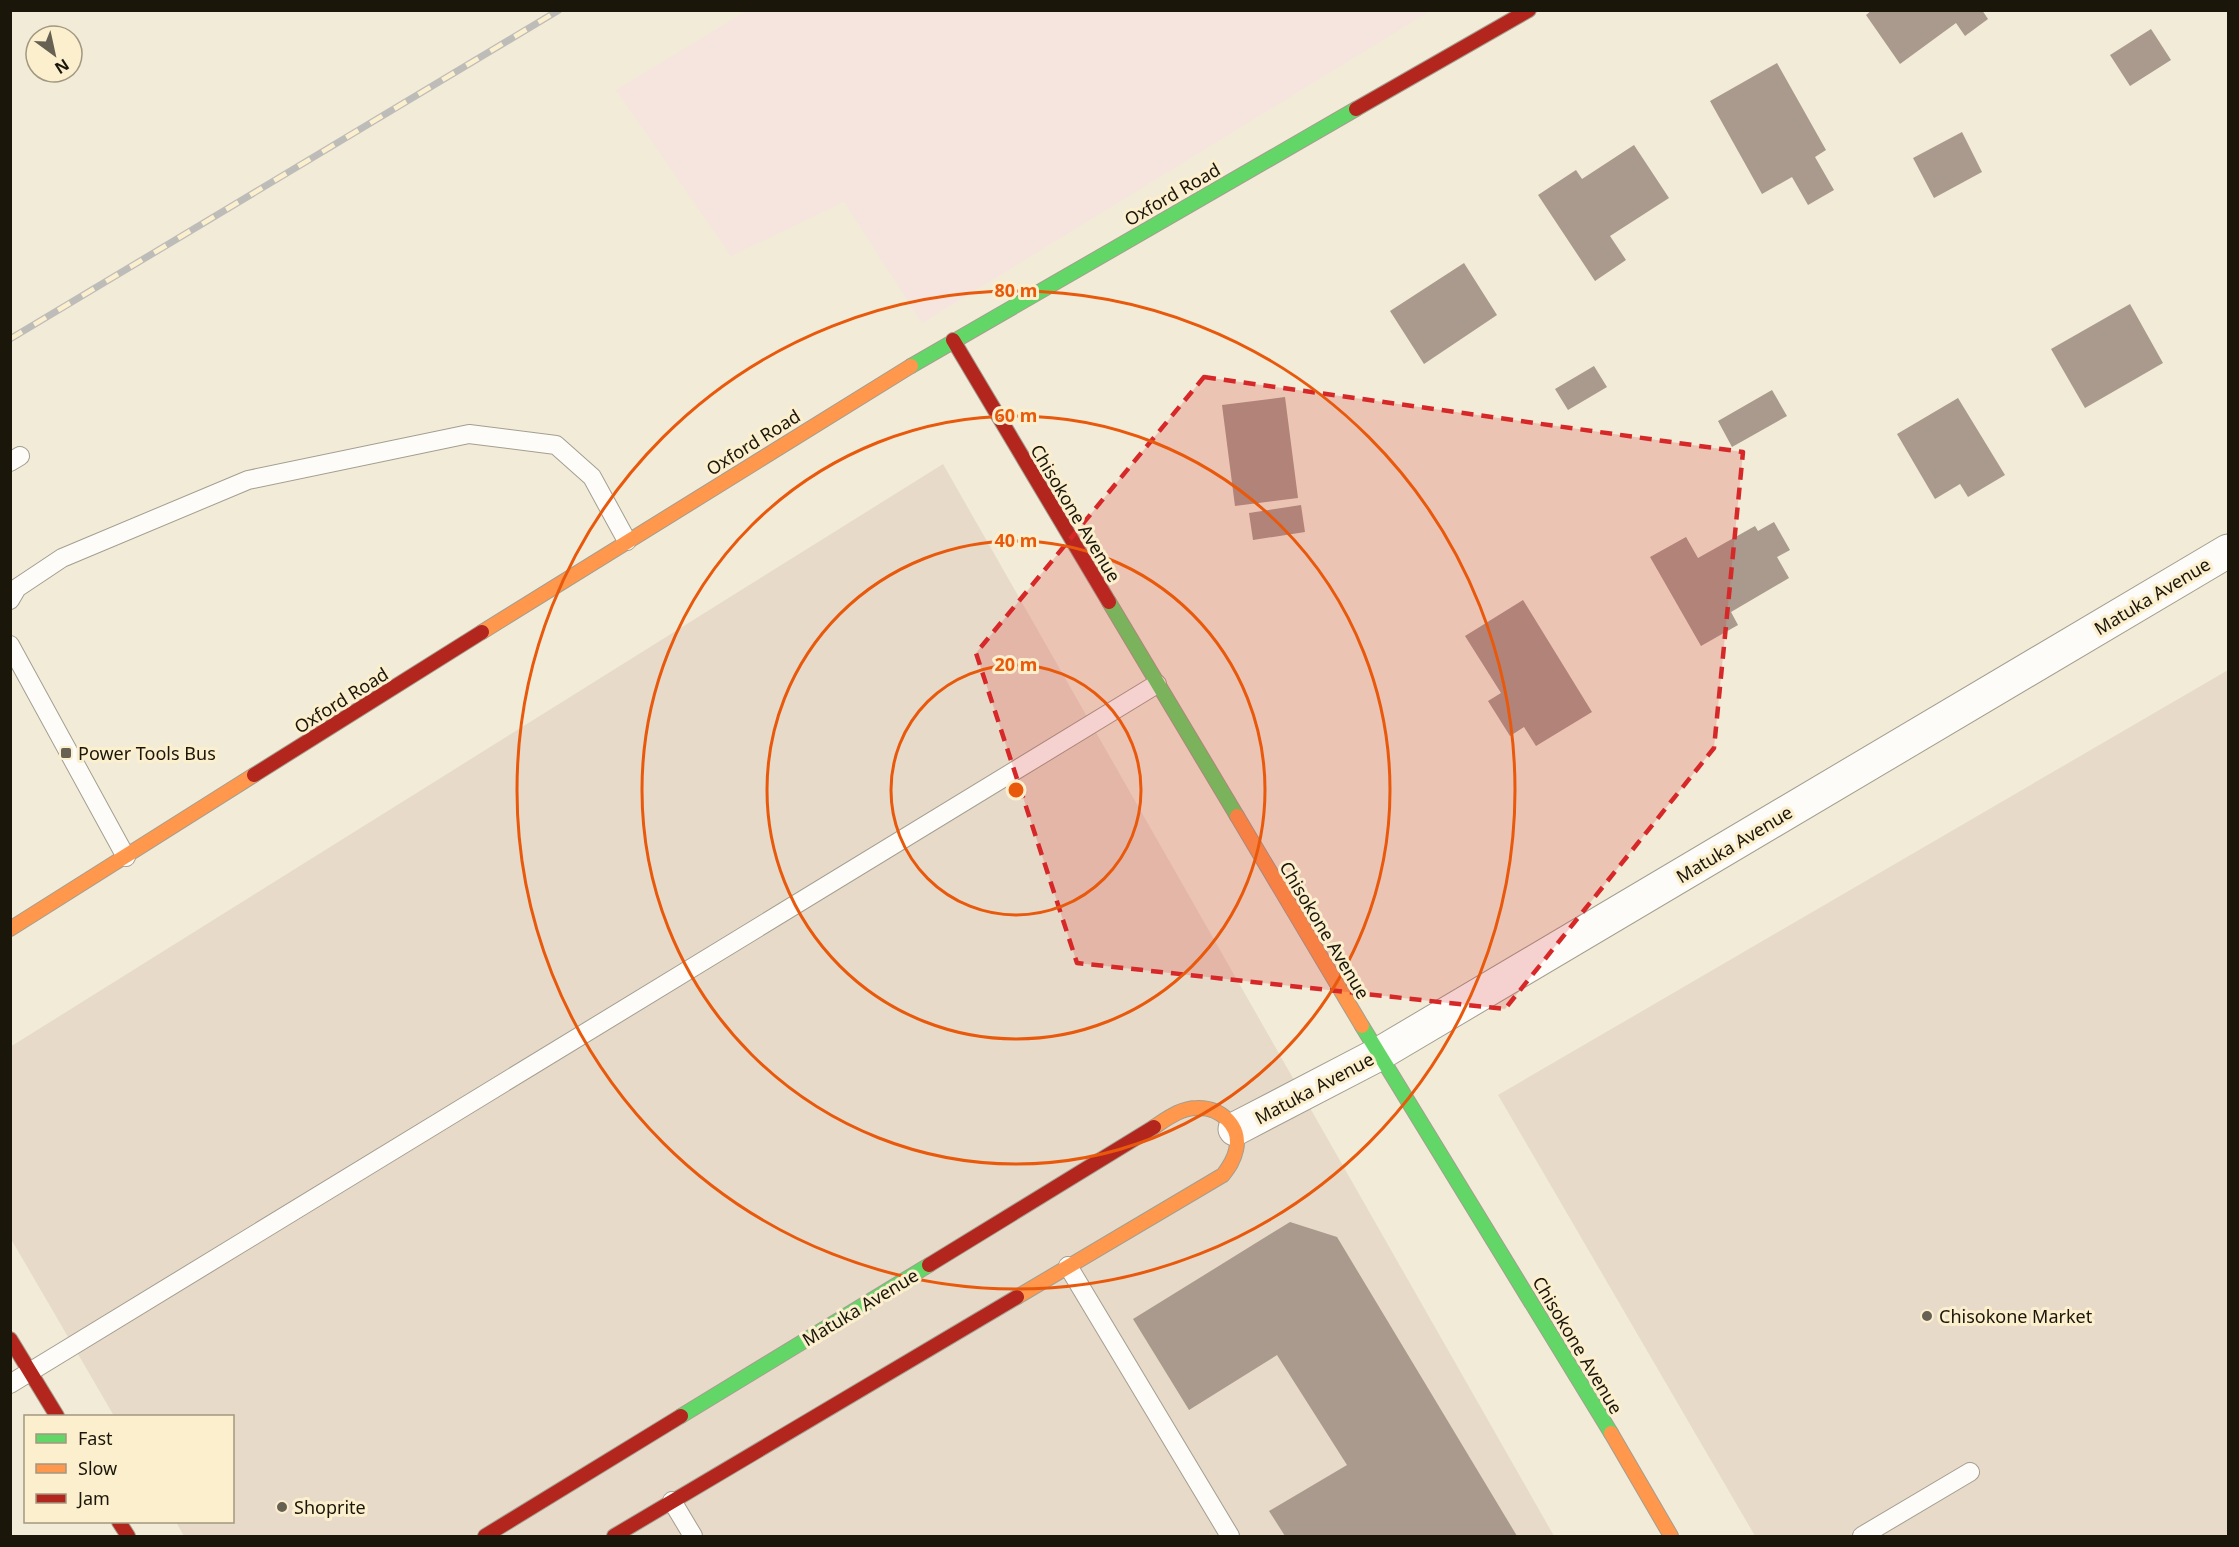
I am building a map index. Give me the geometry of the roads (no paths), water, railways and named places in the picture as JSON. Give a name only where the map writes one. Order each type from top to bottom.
[{"type":"main road","name":"Oxford Road","points":[[10,929],[627,541],[953,340],[1529,10]]},
{"type":"main road","name":"Chisokone Avenue","points":[[953,340],[1379,1054],[1598,1412],[1671,1536]]},
{"type":"main road","name":"Matuka Avenue","points":[[485,1536],[1180,1111],[1192,1106],[1205,1106],[1228,1118],[1235,1129],[1238,1142],[1237,1155],[1231,1167],[1222,1176],[614,1536]]},
{"type":"main road","points":[[10,1339],[56,1415]]},
{"type":"main road","points":[[120,1523],[128,1536]]},
{"type":"street","name":"Matuka Avenue","points":[[1235,1129],[1379,1054],[2229,551]]},
{"type":"lane","points":[[10,600],[17,588],[62,558],[248,480],[469,434],[556,445],[592,477],[627,541]]},
{"type":"lane","points":[[10,645],[126,857]]},
{"type":"lane","points":[[10,1384],[1157,684]]},
{"type":"lane","points":[[1068,1266],[1230,1536]]},
{"type":"lane","points":[[1862,1536],[1970,1472]]},
{"type":"lane","points":[[672,1502],[693,1536]]},
{"type":"railway","points":[[10,339],[559,10]]},
{"type":"place","name":"Power Tools Bus","points":[[66,753]]},
{"type":"place","name":"Chisokone Market","points":[[1927,1316]]},
{"type":"place","name":"Shoprite","points":[[282,1507]]}]
